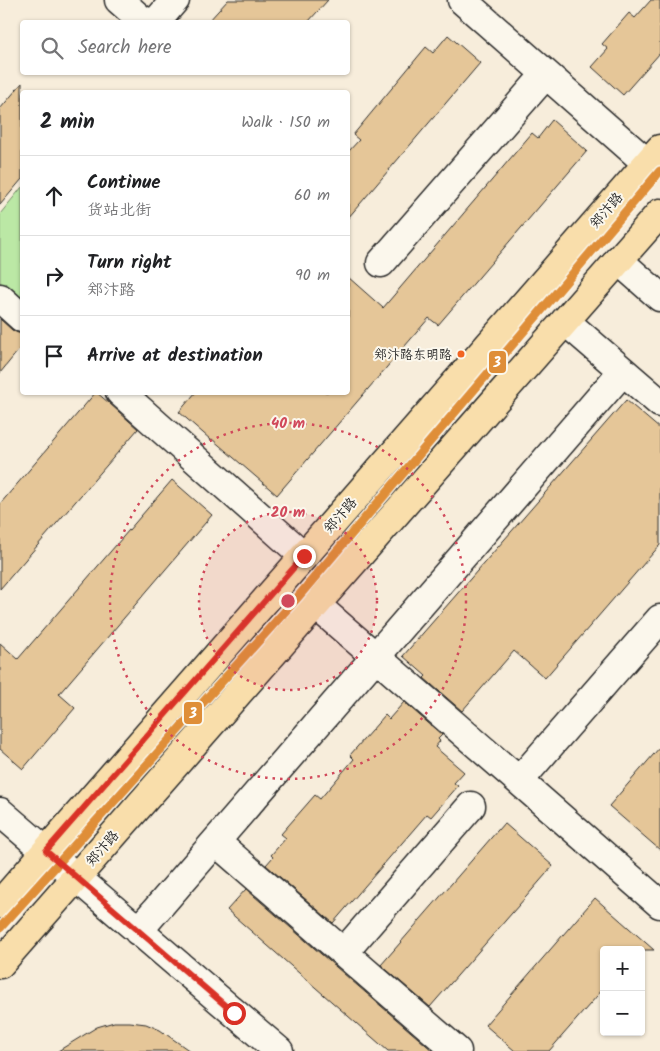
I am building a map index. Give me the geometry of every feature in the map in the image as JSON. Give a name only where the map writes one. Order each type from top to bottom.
[{"type":"main road","name":"郑汴路","points":[[0,904],[654,156]]},
{"type":"main road","name":"郑汴路","points":[[0,964],[660,213]]},
{"type":"street","points":[[119,0],[142,20]]},
{"type":"street","points":[[158,20],[175,0]]},
{"type":"street","points":[[462,0],[546,74],[654,156]]},
{"type":"street","points":[[381,263],[546,74]]},
{"type":"street","points":[[618,260],[660,297]]},
{"type":"street","points":[[0,298],[20,316]]},
{"type":"street","points":[[565,321],[660,403]]},
{"type":"street","points":[[138,931],[623,371]]},
{"type":"street","points":[[123,395],[304,556]]},
{"type":"street","points":[[316,605],[660,904]]},
{"type":"street","points":[[519,781],[660,619]]},
{"type":"street","points":[[344,952],[471,806]]},
{"type":"street","points":[[0,812],[279,1051]]},
{"type":"street","points":[[216,842],[458,1051]]},
{"type":"green space","points":[[20,189],[20,299],[0,282],[0,214]]},
{"type":"building","points":[[228,0],[328,0],[310,20],[210,20]]},
{"type":"building","points":[[651,0],[660,0],[660,53],[623,95],[592,67],[608,49],[602,44],[629,13],[635,18]]},
{"type":"building","points":[[448,35],[480,63],[350,216],[350,150],[359,140],[353,135],[426,47],[433,53]]},
{"type":"building","points":[[22,83],[22,90],[20,90],[20,181],[0,205],[0,109]]},
{"type":"building","points":[[552,120],[587,151],[438,325],[429,318],[277,495],[179,412],[193,395],[350,395],[350,279],[383,308],[532,133],[538,138]]},
{"type":"building","points":[[0,319],[12,330],[20,333],[20,348],[0,373]]},
{"type":"building","points":[[93,395],[99,395],[138,429],[0,589],[0,504]]},
{"type":"building","points":[[626,400],[660,429],[660,545],[545,678],[514,651],[462,711],[424,678],[426,676],[403,656]]},
{"type":"building","points":[[172,480],[212,515],[59,694],[75,708],[23,769],[0,749],[0,643],[18,659]]},
{"type":"building","points":[[404,702],[442,735],[435,747],[464,772],[454,783],[458,786],[431,817],[427,814],[333,923],[266,865],[273,857],[271,855],[286,838],[281,834],[315,795],[320,799],[354,759],[350,755],[385,715],[389,719]]},
{"type":"building","points":[[660,747],[660,850],[609,806]]},
{"type":"building","points":[[504,823],[553,866],[430,1007],[381,965]]},
{"type":"building","points":[[246,889],[433,1051],[388,1051],[227,910]]},
{"type":"building","points":[[595,898],[654,950],[645,950],[645,946],[600,946],[600,993],[549,1051],[515,1051],[485,1025]]},
{"type":"building","points":[[114,1022],[146,1024],[160,1030],[190,1051],[58,1051],[97,1027]]},
{"type":"transit line","name":"3","points":[[0,928],[297,598],[660,171]]},
{"type":"place","name":"郑汴路东明路","points":[[461,354]]},
{"type":"route","points":[[234,1013],[46,851],[304,556]]}]
